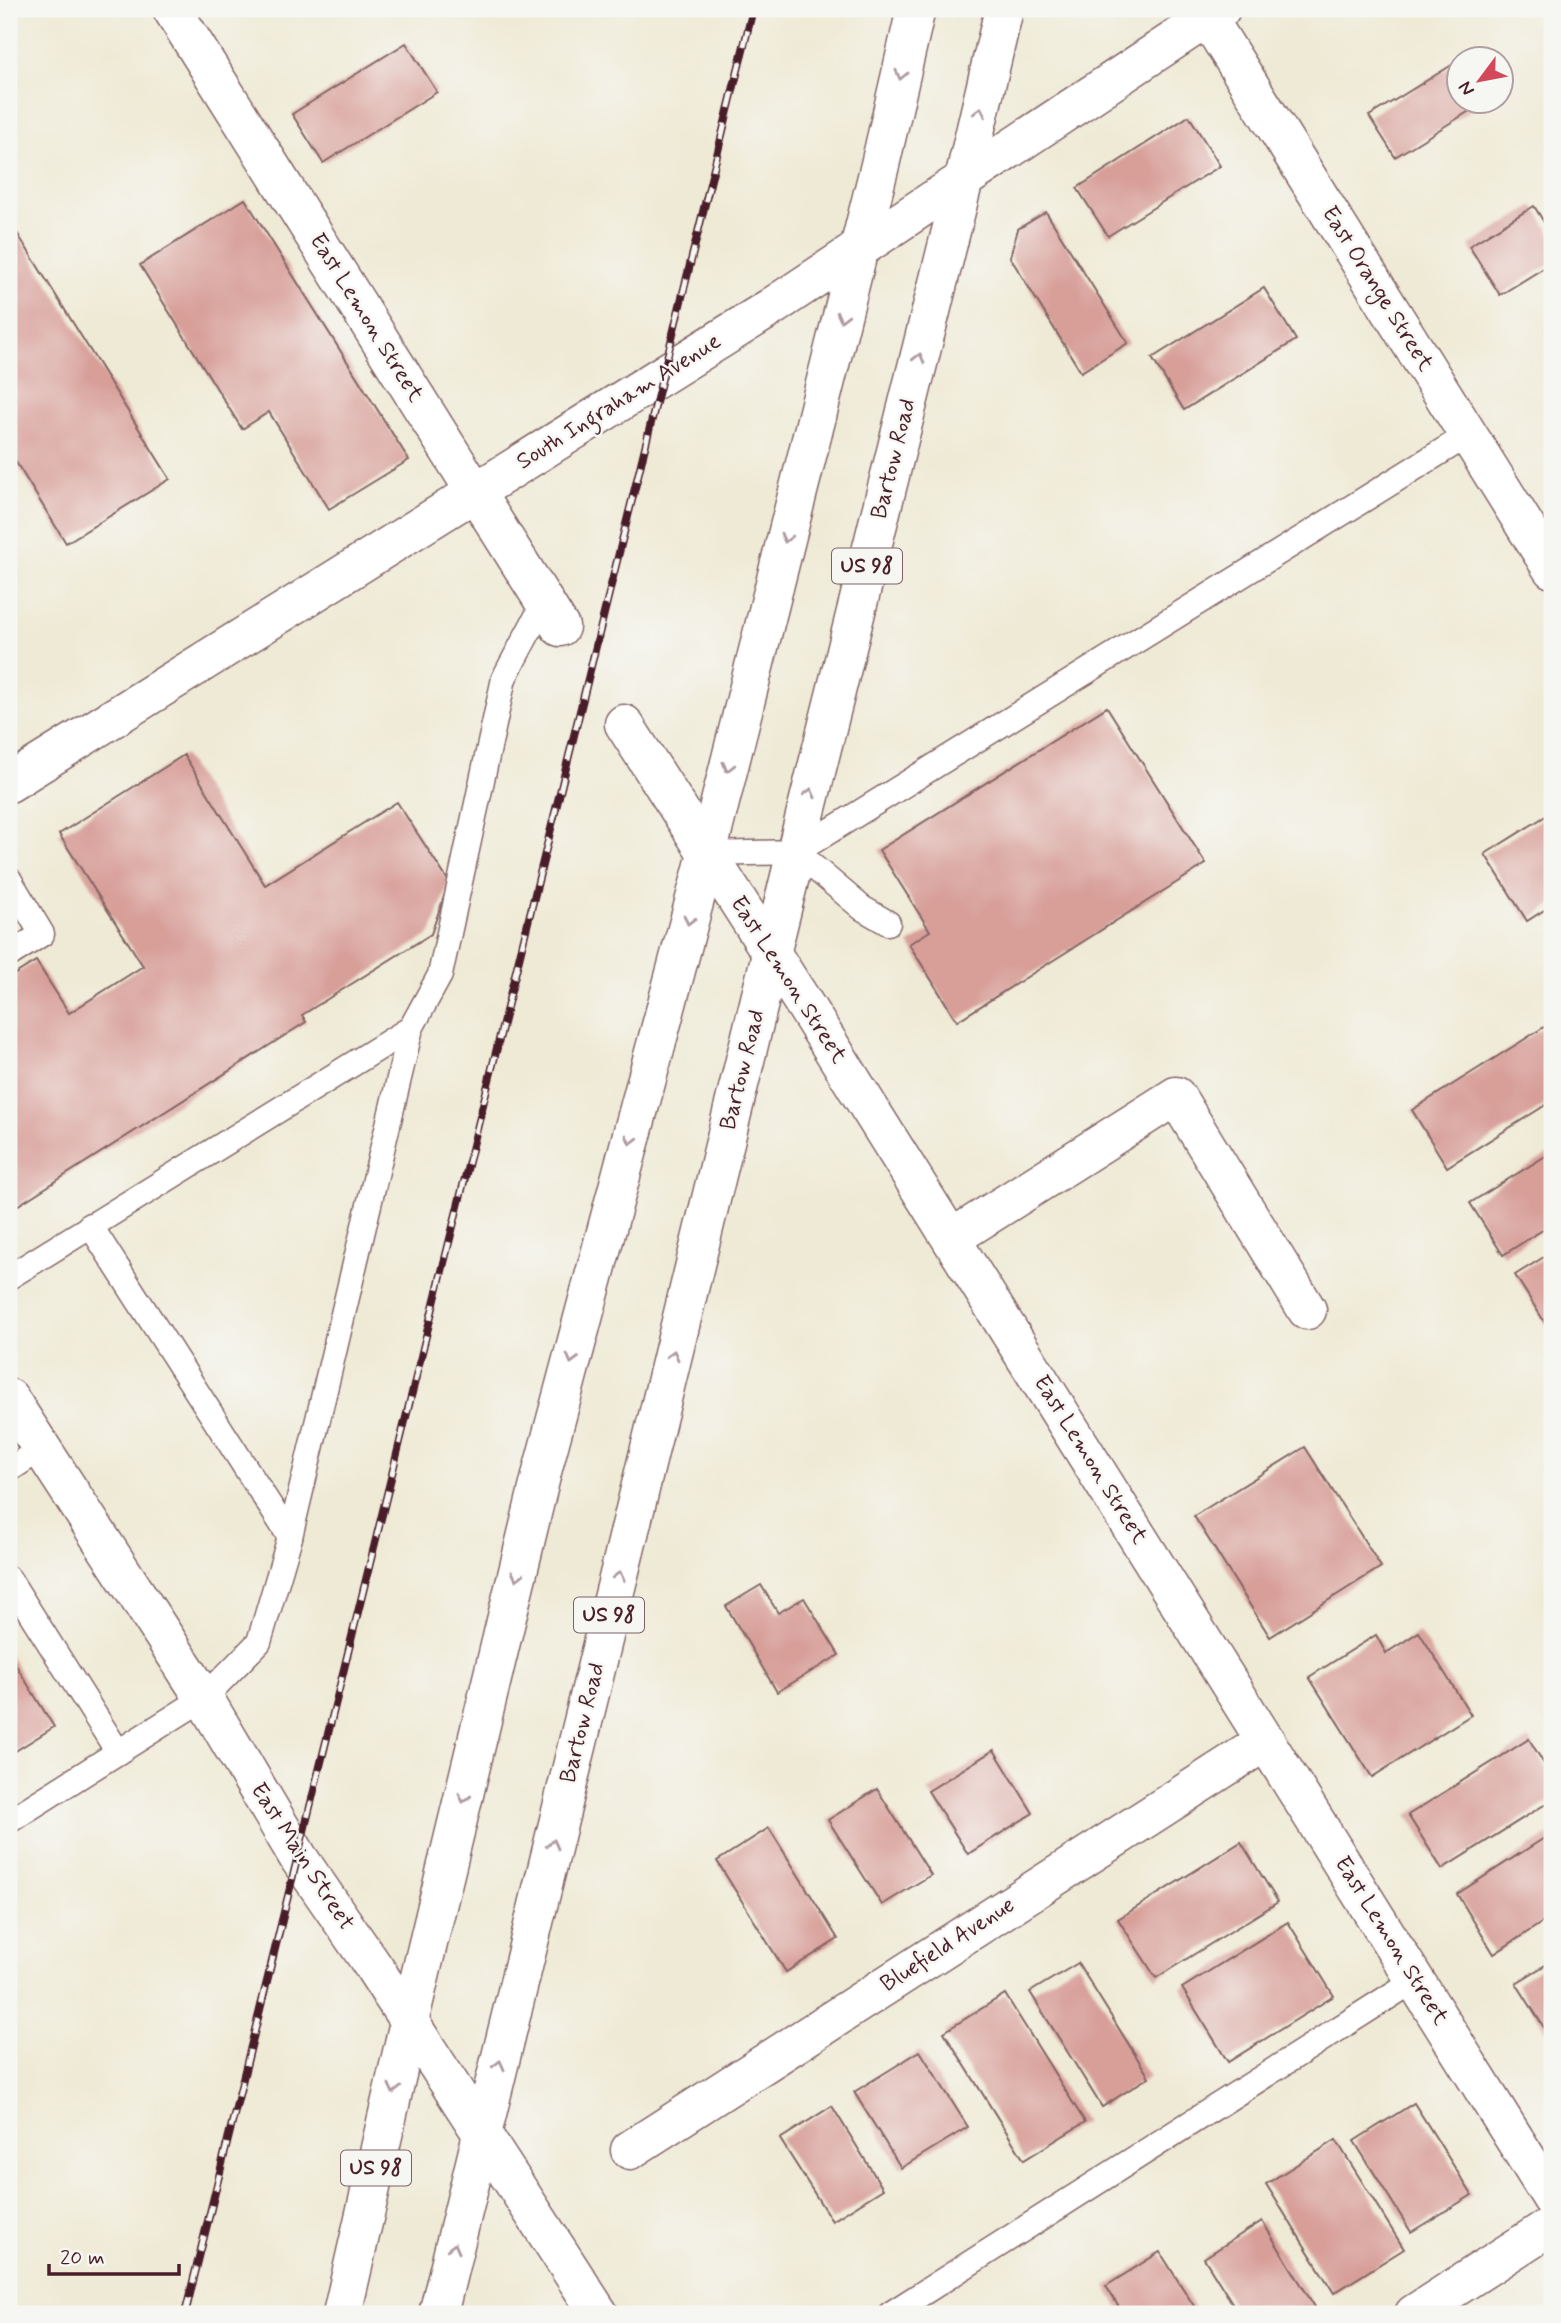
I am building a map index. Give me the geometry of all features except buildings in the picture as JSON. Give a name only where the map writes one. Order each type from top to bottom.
[{"type":"street","name":"East Lemon Street","points":[[172,9],[553,614]]},
{"type":"street","name":"US 98","points":[[342,2314],[543,1468],[706,854],[916,9]]},
{"type":"street","name":"Bartow Road","points":[[482,2131],[1004,9]]},
{"type":"street","name":"South Ingraham Avenue","points":[[9,783],[858,251],[1211,12]]},
{"type":"street","name":"East Orange Street","points":[[1211,12],[1552,569]]},
{"type":"street","name":"East Lemon Street","points":[[624,724],[952,1238],[1552,2199]]},
{"type":"street","points":[[952,1238],[1176,1096],[1307,1310]]},
{"type":"street","name":"East Main Street","points":[[9,1398],[204,1698],[298,1857],[482,2131],[599,2314]]},
{"type":"street","name":"Bluefield Avenue","points":[[630,2150],[1266,1741]]},
{"type":"street","name":"US 98","points":[[438,2314],[482,2131]]},
{"type":"street","points":[[1414,2314],[1552,2225]]},
{"type":"lane","points":[[706,854],[796,852],[1468,435]]},
{"type":"lane","points":[[9,1821],[204,1698],[259,1642],[290,1537],[411,1028],[440,975],[504,678],[553,614]]},
{"type":"lane","points":[[796,852],[862,908],[888,923]]},
{"type":"lane","points":[[9,879],[42,934],[9,955]]},
{"type":"lane","points":[[9,1277],[411,1028]]},
{"type":"lane","points":[[90,1225],[290,1537]]},
{"type":"lane","points":[[9,1470],[41,1448]]},
{"type":"lane","points":[[9,1579],[118,1752]]},
{"type":"lane","points":[[890,2314],[1415,1980]]},
{"type":"railway","points":[[185,2314],[753,9]]}]
